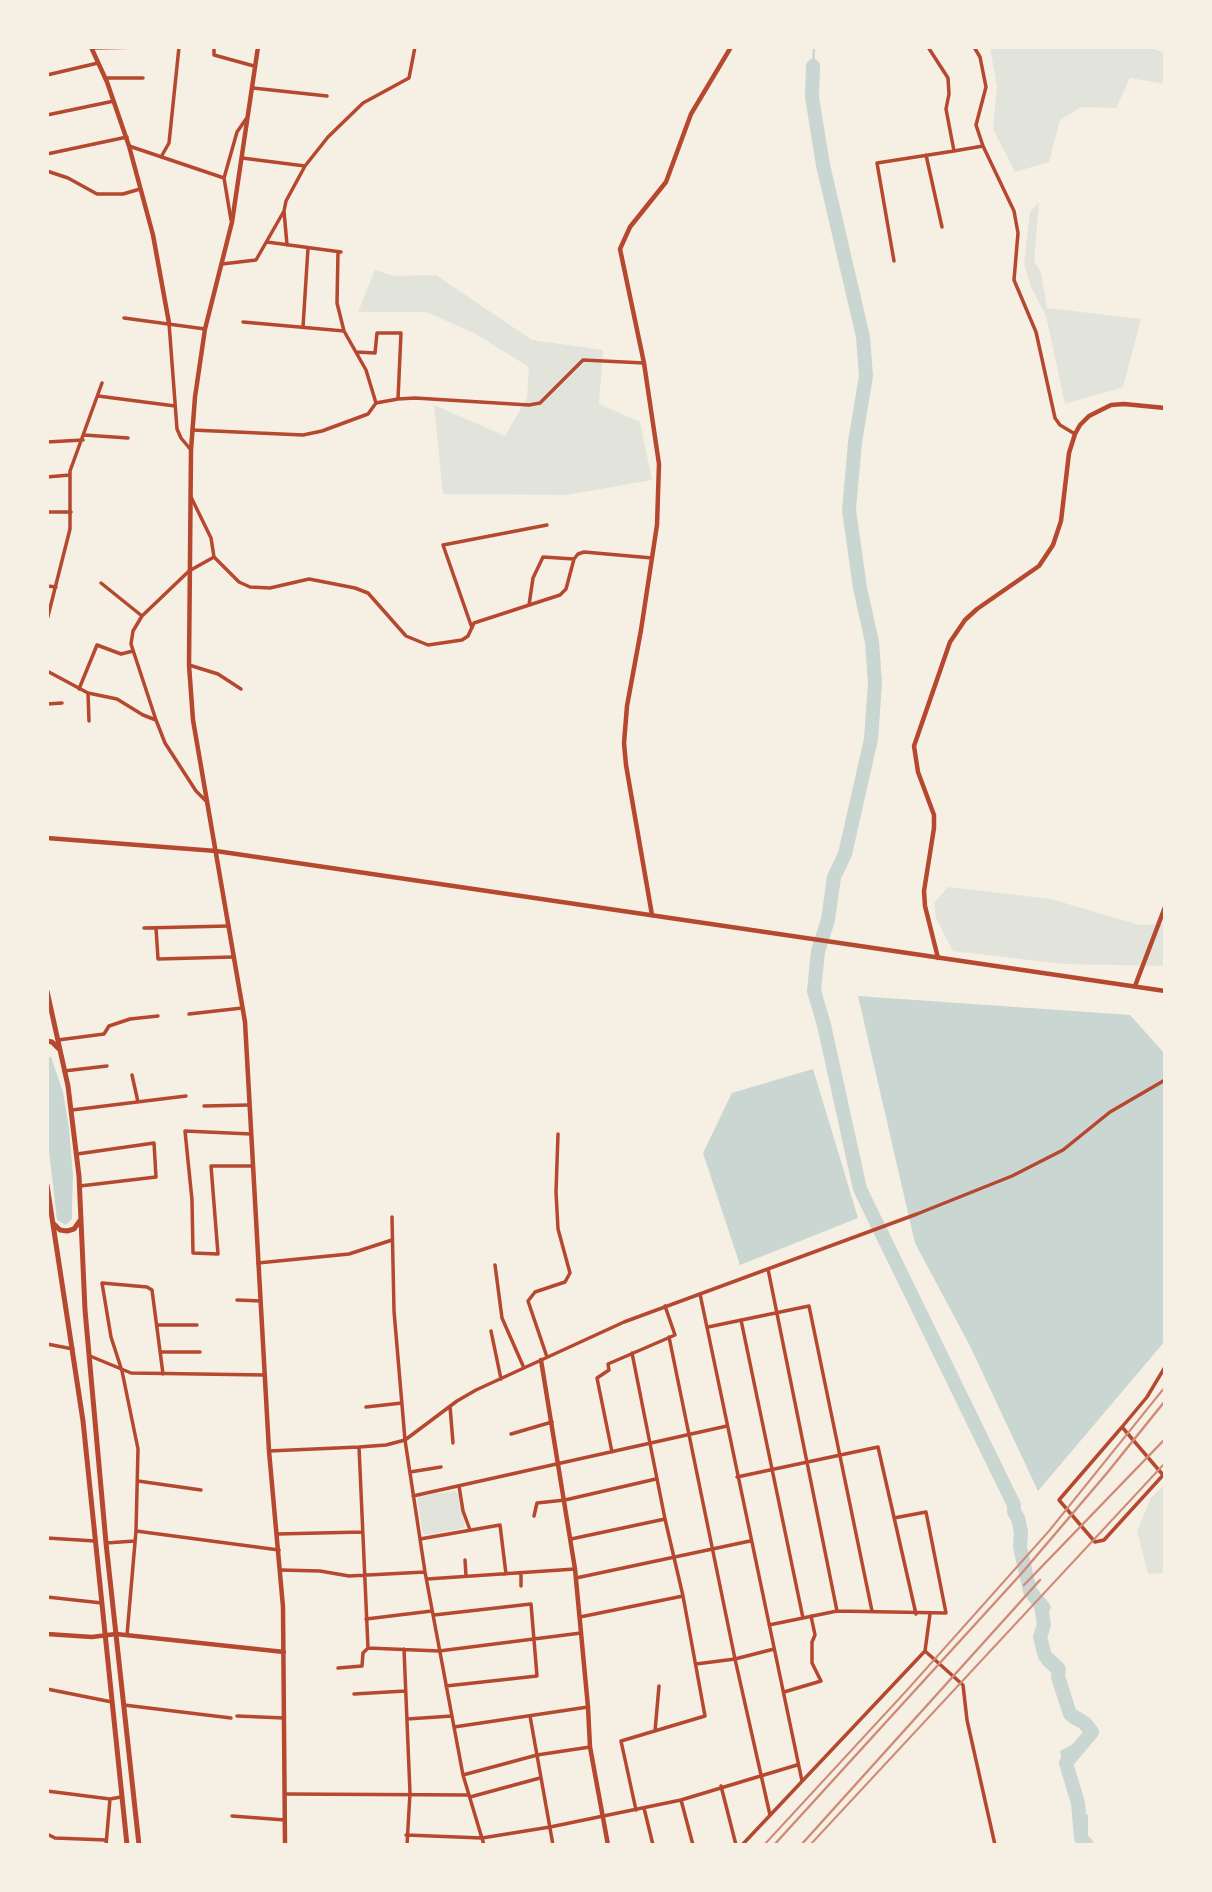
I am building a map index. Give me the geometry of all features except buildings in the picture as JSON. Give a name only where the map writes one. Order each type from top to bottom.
[{"type":"main road","points":[[47,991],[72,1110],[77,1154],[85,1310],[106,1543],[139,1845]]},
{"type":"main road","points":[[47,1041],[60,1050]]},
{"type":"main road","points":[[47,1185],[83,1421],[127,1845]]},
{"type":"main road","points":[[54,1224],[60,1230],[66,1231],[74,1229],[81,1219]]},
{"type":"street","points":[[143,47],[91,48],[127,137],[153,235],[169,323],[177,429],[191,450]]},
{"type":"street","points":[[161,157],[169,143],[179,47]]},
{"type":"street","points":[[214,47],[214,55],[254,66]]},
{"type":"street","points":[[258,47],[232,222],[205,329],[192,430],[189,666],[193,720],[242,1008],[269,1451],[279,1550],[284,1652],[285,1845]]},
{"type":"street","points":[[222,264],[256,260],[284,211],[286,201],[305,166],[328,137],[363,103],[409,78],[415,47]]},
{"type":"street","points":[[652,915],[624,743],[627,706],[657,525],[659,464],[644,363],[620,256],[622,242],[630,227],[666,182],[691,114],[731,47]]},
{"type":"street","points":[[928,47],[948,78],[946,109],[954,151]]},
{"type":"street","points":[[974,47],[980,57],[986,87],[976,125],[1014,211],[1018,233],[1014,280],[1036,332],[1055,418],[1060,425],[1075,434]]},
{"type":"street","points":[[47,75],[98,63]]},
{"type":"street","points":[[105,78],[143,78]]},
{"type":"street","points":[[251,88],[327,96]]},
{"type":"street","points":[[47,115],[114,101]]},
{"type":"street","points":[[232,222],[224,178],[237,132],[246,119]]},
{"type":"street","points":[[47,154],[127,137]]},
{"type":"street","points":[[129,146],[224,178]]},
{"type":"street","points":[[894,261],[877,163],[983,146]]},
{"type":"street","points":[[926,155],[942,228]]},
{"type":"street","points":[[242,158],[305,166]]},
{"type":"street","points":[[47,171],[68,178],[97,194],[123,194],[141,188]]},
{"type":"street","points":[[284,211],[288,245]]},
{"type":"street","points":[[267,242],[340,252],[337,303],[344,331],[366,370],[376,403]]},
{"type":"street","points":[[303,327],[308,248]]},
{"type":"street","points":[[124,318],[205,329]]},
{"type":"street","points":[[243,322],[344,331]]},
{"type":"street","points":[[356,352],[376,353],[377,334],[401,333],[398,399]]},
{"type":"street","points":[[192,430],[303,435],[368,414],[376,403],[398,399],[529,405],[540,402],[583,360],[644,363]]},
{"type":"street","points":[[47,620],[70,529],[70,474],[102,383]]},
{"type":"street","points":[[98,396],[176,406]]},
{"type":"street","points":[[938,958],[925,906],[934,815],[915,758],[914,746],[944,658],[956,631],[977,609],[1039,566],[1053,545],[1060,521],[1069,453],[1075,434],[1089,416],[1111,405],[1165,408]]},
{"type":"street","points":[[47,443],[83,438],[128,439]]},
{"type":"street","points":[[47,477],[70,474]]},
{"type":"street","points":[[190,495],[211,538],[214,557],[239,582],[250,587],[271,588],[309,579],[355,588],[368,593],[406,636],[428,645],[462,640],[468,636],[474,623],[560,595],[566,589],[574,559],[578,554],[584,552],[652,558]]},
{"type":"street","points":[[47,512],[71,512]]},
{"type":"street","points":[[472,628],[443,545],[547,525]]},
{"type":"street","points":[[207,802],[165,743],[131,644],[133,631],[142,616],[189,571],[214,557]]},
{"type":"street","points":[[528,606],[533,578],[543,557],[574,559]]},
{"type":"street","points":[[101,583],[142,616]]},
{"type":"street","points":[[47,586],[56,586]]},
{"type":"street","points":[[47,629],[47,658]]},
{"type":"street","points":[[79,689],[97,645],[121,654],[133,651]]},
{"type":"street","points":[[189,666],[218,674],[241,689]]},
{"type":"street","points":[[47,671],[79,689],[117,699],[156,720]]},
{"type":"street","points":[[88,693],[89,721]]},
{"type":"street","points":[[47,704],[62,703]]},
{"type":"street","points":[[47,838],[216,850],[1165,991]]},
{"type":"street","points":[[1135,986],[1165,907]]},
{"type":"street","points":[[144,928],[229,926]]},
{"type":"street","points":[[156,928],[158,959],[234,957]]},
{"type":"street","points":[[189,1014],[242,1008]]},
{"type":"street","points":[[57,1040],[104,1034],[109,1026],[130,1019],[158,1016]]},
{"type":"street","points":[[64,1071],[107,1066]]},
{"type":"street","points":[[132,1075],[138,1101]]},
{"type":"street","points":[[269,1451],[386,1445],[405,1440],[475,1390],[624,1322],[917,1214],[1012,1176],[1063,1150],[1110,1112],[1165,1080]]},
{"type":"street","points":[[72,1110],[186,1096]]},
{"type":"street","points":[[204,1106],[249,1105]]},
{"type":"street","points":[[251,1135],[184,1131],[192,1200],[193,1253],[218,1254],[211,1166],[252,1166]]},
{"type":"street","points":[[558,1134],[558,1229],[570,1273],[565,1282],[534,1292],[528,1301],[544,1358],[565,1500],[580,1617],[590,1747],[608,1845]]},
{"type":"street","points":[[77,1154],[154,1143],[156,1177],[80,1186]]},
{"type":"street","points":[[392,1217],[394,1311],[405,1440],[425,1572],[463,1775],[484,1845]]},
{"type":"street","points":[[258,1263],[349,1254],[392,1240]]},
{"type":"street","points":[[495,1265],[502,1318],[524,1368]]},
{"type":"street","points":[[768,1269],[837,1611]]},
{"type":"street","points":[[127,1635],[136,1531],[138,1449],[122,1371],[111,1337],[103,1283],[147,1287],[152,1290],[163,1374]]},
{"type":"street","points":[[700,1293],[802,1781]]},
{"type":"street","points":[[237,1300],[261,1301]]},
{"type":"street","points":[[612,1452],[597,1378],[609,1370],[608,1364],[674,1335],[665,1306]]},
{"type":"street","points":[[708,1327],[809,1306],[872,1611]]},
{"type":"street","points":[[741,1320],[803,1618]]},
{"type":"street","points":[[156,1325],[197,1325]]},
{"type":"street","points":[[491,1331],[501,1379]]},
{"type":"street","points":[[668,1338],[735,1659],[771,1815]]},
{"type":"street","points":[[47,1344],[73,1350]]},
{"type":"street","points":[[160,1352],[200,1352]]},
{"type":"street","points":[[632,1353],[705,1716],[621,1741],[636,1810]]},
{"type":"street","points":[[90,1356],[122,1371],[265,1376]]},
{"type":"street","points":[[1122,1427],[1164,1474],[1104,1540],[1096,1542],[1059,1500],[1147,1396],[1165,1367]]},
{"type":"street","points":[[366,1407],[402,1403]]},
{"type":"street","points":[[450,1406],[453,1443]]},
{"type":"street","points":[[511,1434],[552,1422]]},
{"type":"street","points":[[414,1496],[727,1426]]},
{"type":"street","points":[[359,1447],[368,1648]]},
{"type":"street","points":[[737,1477],[878,1447],[916,1614]]},
{"type":"street","points":[[410,1472],[441,1467]]},
{"type":"street","points":[[534,1516],[537,1503],[565,1500],[656,1479]]},
{"type":"street","points":[[138,1481],[201,1490]]},
{"type":"street","points":[[459,1486],[463,1511],[470,1530]]},
{"type":"street","points":[[769,1625],[837,1611],[946,1613],[926,1512],[894,1518]]},
{"type":"street","points":[[570,1539],[665,1519]]},
{"type":"street","points":[[420,1539],[500,1525],[506,1574]]},
{"type":"street","points":[[136,1531],[279,1550]]},
{"type":"street","points":[[277,1534],[362,1532]]},
{"type":"street","points":[[47,1538],[95,1541]]},
{"type":"street","points":[[106,1543],[135,1541]]},
{"type":"street","points":[[576,1578],[750,1541]]},
{"type":"street","points":[[465,1560],[466,1576]]},
{"type":"street","points":[[427,1579],[575,1569]]},
{"type":"street","points":[[280,1570],[320,1571],[349,1576],[425,1572]]},
{"type":"street","points":[[521,1586],[522,1573]]},
{"type":"street","points":[[580,1617],[683,1596]]},
{"type":"street","points":[[47,1597],[102,1603]]},
{"type":"street","points":[[366,1619],[531,1604],[537,1676],[446,1686]]},
{"type":"street","points":[[742,1845],[925,1651],[930,1614]]},
{"type":"street","points":[[783,1692],[821,1681],[812,1663],[812,1642],[815,1635],[811,1616]]},
{"type":"street","points":[[338,1668],[362,1666],[363,1653],[368,1648],[439,1651],[581,1633]]},
{"type":"street","points":[[47,1634],[116,1634],[284,1652]]},
{"type":"street","points":[[404,1649],[410,1793],[407,1845]]},
{"type":"street","points":[[696,1664],[735,1659],[775,1649]]},
{"type":"street","points":[[925,1651],[963,1685],[967,1720],[995,1845]]},
{"type":"street","points":[[655,1731],[659,1686]]},
{"type":"street","points":[[47,1689],[112,1702]]},
{"type":"street","points":[[354,1694],[405,1691]]},
{"type":"street","points":[[124,1705],[231,1718]]},
{"type":"street","points":[[454,1727],[588,1707]]},
{"type":"street","points":[[237,1716],[284,1718]]},
{"type":"street","points":[[407,1719],[452,1716]]},
{"type":"street","points":[[530,1716],[553,1845]]},
{"type":"street","points":[[463,1775],[537,1755],[590,1747]]},
{"type":"street","points":[[406,1835],[482,1838],[550,1827],[681,1800],[797,1765]]},
{"type":"street","points":[[285,1794],[410,1793],[469,1796],[540,1778]]},
{"type":"street","points":[[721,1786],[736,1845]]},
{"type":"street","points":[[47,1791],[110,1799],[121,1797]]},
{"type":"street","points":[[47,1834],[55,1838],[106,1842],[110,1799]]},
{"type":"street","points":[[681,1800],[693,1845]]},
{"type":"street","points":[[644,1808],[653,1845]]},
{"type":"street","points":[[232,1816],[285,1820]]},
{"type":"shaded area","points":[[990,47],[1148,47],[1165,53],[1165,84],[1130,78],[1116,108],[1082,107],[1060,120],[1049,162],[1015,172],[993,129],[997,87]]},
{"type":"shaded area","points":[[1039,202],[1034,261],[1041,273],[1047,308],[1141,319],[1123,387],[1065,404],[1046,316],[1031,287],[1024,264],[1030,212]]},
{"type":"shaded area","points":[[375,270],[394,276],[436,275],[532,340],[603,350],[599,404],[640,422],[652,480],[566,495],[443,494],[434,405],[505,436],[527,398],[529,367],[474,333],[426,312],[358,312]]},
{"type":"shaded area","points":[[948,887],[1051,899],[1139,925],[1165,924],[1165,966],[1063,964],[953,951],[936,918],[934,903]]},
{"type":"shaded area","points":[[858,996],[1130,1015],[1165,1054],[1165,1341],[1038,1491],[970,1346],[915,1243]]},
{"type":"shaded area","points":[[47,1057],[51,1057],[63,1092],[69,1128],[73,1175],[72,1219],[66,1225],[57,1220],[47,1134]]},
{"type":"shaded area","points":[[813,1069],[858,1218],[740,1265],[703,1153],[732,1093]]},
{"type":"shaded area","points":[[1165,1484],[1165,1573],[1148,1574],[1137,1531],[1151,1498]]},
{"type":"shaded area","points":[[455,1491],[458,1494],[465,1528],[426,1535],[423,1533],[417,1499],[419,1496]]},
{"type":"shaded area","points":[[1033,1593],[1044,1597],[1051,1606],[1039,1648],[1048,1665],[1065,1678],[1071,1694],[1068,1703],[1073,1717],[1095,1733],[1095,1740],[1068,1756],[1077,1802],[1088,1815],[1088,1839],[1091,1845],[1084,1845],[1080,1817],[1075,1810],[1064,1776],[1060,1751],[1086,1737],[1079,1728],[1068,1722],[1061,1703],[1057,1678],[1043,1665],[1036,1651],[1043,1609],[1031,1598]]},
{"type":"waterway","points":[[813,66],[814,47]]},
{"type":"waterway","points":[[813,66],[812,97],[823,165],[863,337],[866,376],[855,442],[849,510],[860,588],[872,642],[875,683],[871,739],[845,854],[834,877],[828,920],[818,951],[814,991],[860,1189],[1014,1505],[1030,1591],[1041,1605],[1044,1625],[1040,1637],[1045,1656],[1059,1669],[1058,1677],[1070,1714],[1085,1723],[1092,1732],[1066,1763],[1078,1803],[1081,1838],[1087,1845]]},
{"type":"tram line","points":[[764,1845],[1049,1531],[1165,1387]]},
{"type":"tram line","points":[[810,1845],[1165,1463]]},
{"type":"railway","points":[[774,1845],[1021,1574],[1165,1401]]},
{"type":"railway","points":[[1024,1585],[1165,1439]]},
{"type":"railway","points":[[801,1845],[1040,1580]]}]
